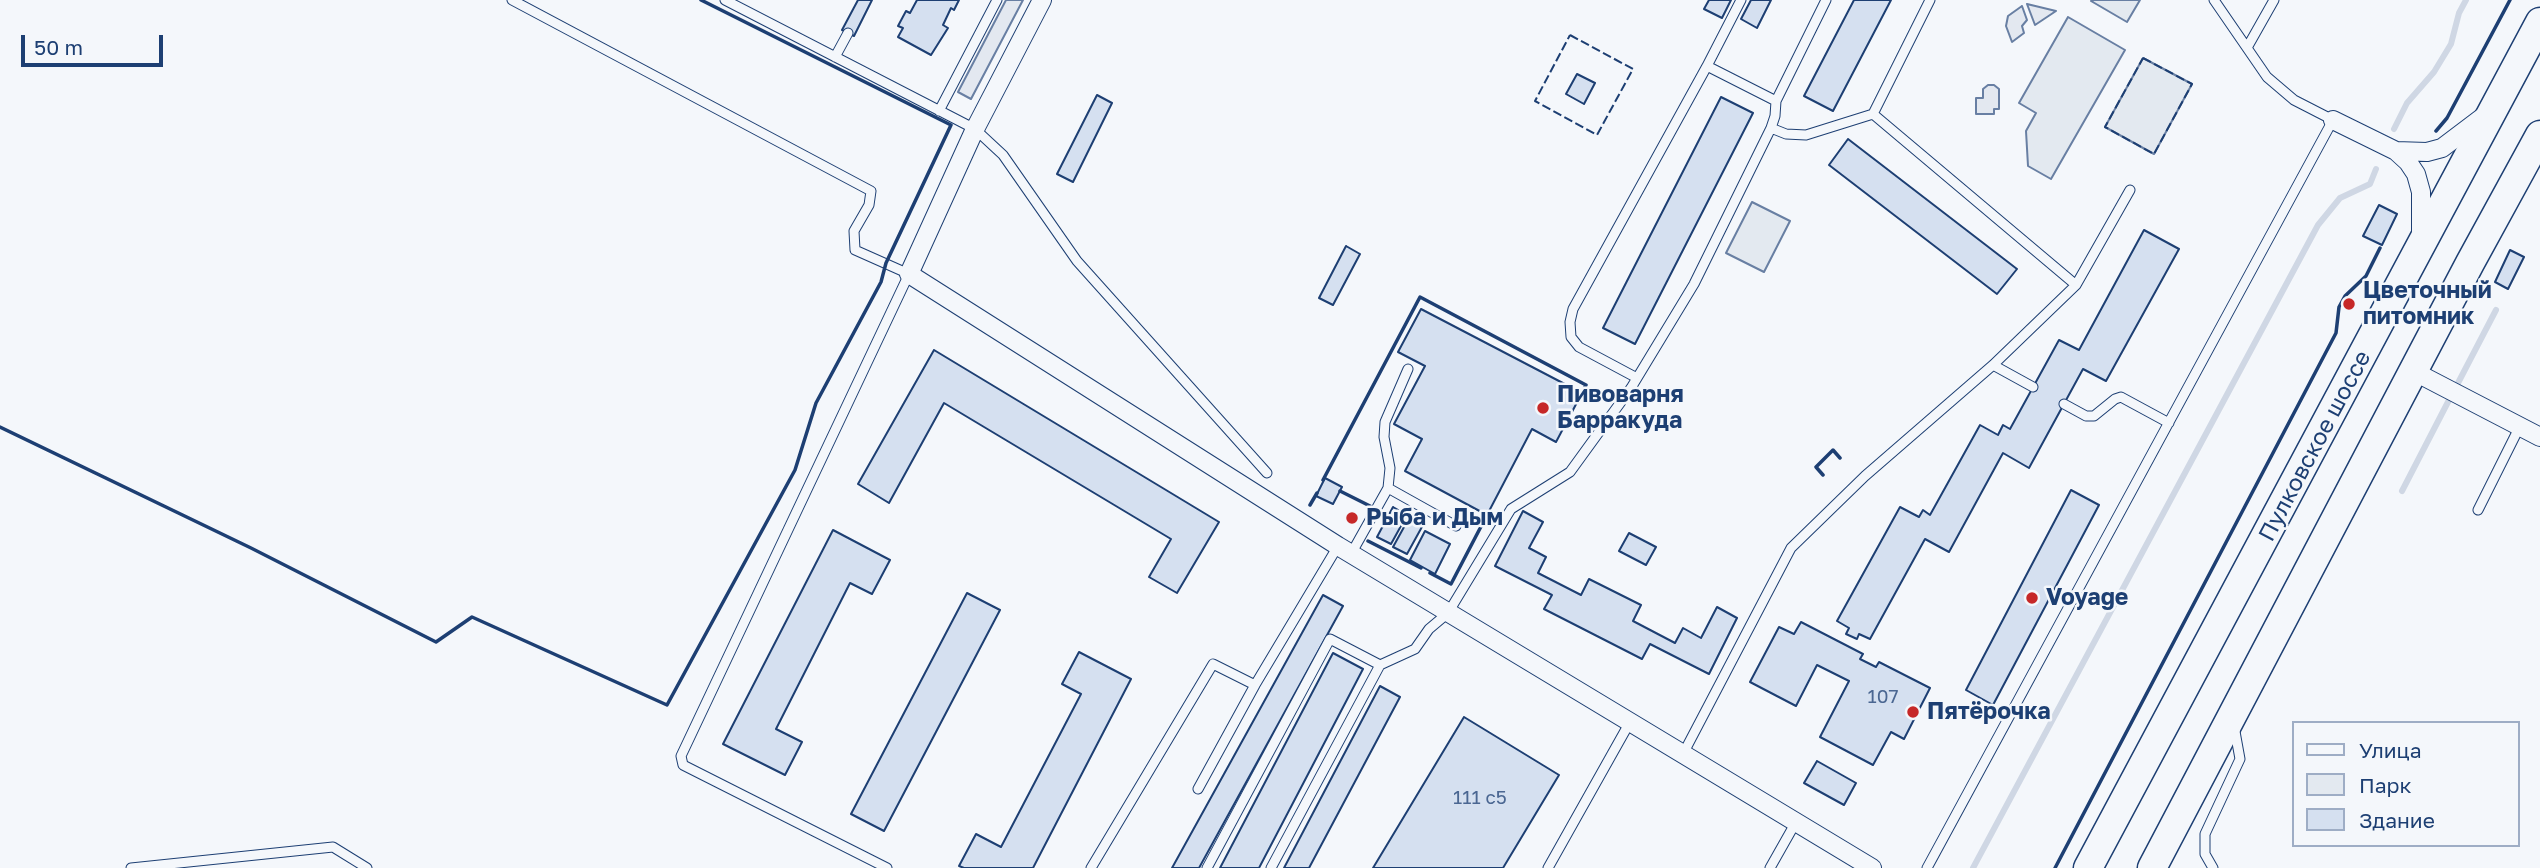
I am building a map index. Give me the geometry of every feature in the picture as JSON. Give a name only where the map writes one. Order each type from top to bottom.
[{"type":"highway","name":"Пулковское шоссе","points":[[2088,868],[2540,22]]},
{"type":"highway","points":[[2152,868],[2540,135]]},
{"type":"street","points":[[1042,0],[975,129],[909,274],[1345,550],[1872,868]]},
{"type":"street","points":[[2396,151],[2427,152],[2442,148],[2494,110]]},
{"type":"street","points":[[2333,120],[2396,151],[2408,162],[2416,174],[2421,192],[2421,248]]},
{"type":"street","points":[[2413,371],[2540,436]]},
{"type":"lane","points":[[512,0],[871,191],[869,205],[854,231],[855,250],[909,274],[681,757],[683,765],[887,868]]},
{"type":"lane","points":[[725,0],[975,129],[1003,155],[1077,261],[1267,473]]},
{"type":"lane","points":[[939,111],[997,0]]},
{"type":"lane","points":[[1637,378],[1579,347],[1571,337],[1570,321],[1573,309],[1741,0]]},
{"type":"lane","points":[[1271,868],[1380,665],[1415,649],[1429,629],[1448,613],[1511,509],[1570,472],[1637,378],[1695,284],[1771,128],[1776,101],[1825,0]]},
{"type":"lane","points":[[1771,128],[1786,134],[1806,135],[1872,114],[1930,0]]},
{"type":"lane","points":[[1927,868],[2333,120],[2294,100],[2267,77],[2214,0]]},
{"type":"lane","points":[[2248,46],[2274,0]]},
{"type":"lane","points":[[835,57],[848,33]]},
{"type":"lane","points":[[1707,66],[1776,101]]},
{"type":"lane","points":[[1872,114],[2076,285]]},
{"type":"lane","points":[[1683,754],[1791,548],[1866,476],[1993,365],[2076,285],[2130,190]]},
{"type":"lane","points":[[1993,365],[2033,387]]},
{"type":"lane","points":[[1198,789],[1255,685],[1388,488],[1390,468],[1384,437],[1385,422],[1408,369]]},
{"type":"lane","points":[[2064,404],[2086,416],[2094,416],[2115,398],[2121,397],[2169,423]]},
{"type":"lane","points":[[2478,510],[2520,426]]},
{"type":"lane","points":[[1388,488],[1456,526]]},
{"type":"lane","points":[[1207,868],[1330,639],[1380,665]]},
{"type":"lane","points":[[1091,868],[1213,664],[1255,685]]},
{"type":"lane","points":[[2212,867],[2205,854],[2205,834],[2240,759],[2232,716]]},
{"type":"lane","points":[[1548,868],[1630,722]]},
{"type":"lane","points":[[1770,868],[1796,822]]},
{"type":"lane","points":[[131,868],[333,847],[367,868]]},
{"type":"green space","points":[[2140,0],[2127,22],[2091,1]]},
{"type":"green space","points":[[2068,17],[2125,50],[2051,179],[2028,166],[2026,131],[2036,113],[2019,103]]},
{"type":"green space","points":[[2143,58],[2192,84],[2154,154],[2105,127]]},
{"type":"green space","points":[[1752,202],[1790,221],[1764,272],[1726,253]]},
{"type":"shaded area","points":[[1006,0],[1023,0],[971,99],[958,92]]},
{"type":"shaded area","points":[[2027,4],[2056,11],[2035,25]]},
{"type":"shaded area","points":[[2022,6],[2027,20],[2022,26],[2024,33],[2012,42],[2006,26],[2008,16]]},
{"type":"shaded area","points":[[1988,85],[1999,89],[1999,109],[1994,109],[1994,114],[1976,114],[1976,98],[1983,98],[1983,89]]},
{"type":"building","points":[[858,0],[872,0],[854,36],[842,30]]},
{"type":"building","points":[[917,0],[959,0],[954,10],[951,8],[943,25],[948,28],[931,55],[898,37],[903,28],[898,26],[906,11],[910,13]]},
{"type":"building","points":[[1709,0],[1731,0],[1722,18],[1704,9]]},
{"type":"building","points":[[1751,0],[1771,0],[1757,28],[1741,19]]},
{"type":"building","points":[[1854,0],[1891,0],[1833,111],[1804,96]]},
{"type":"building","points":[[1577,74],[1595,83],[1584,104],[1566,94]]},
{"type":"building","points":[[1097,95],[1112,103],[1073,182],[1057,174]]},
{"type":"building","points":[[1721,97],[1753,113],[1635,344],[1603,328]]},
{"type":"building","points":[[1848,139],[2017,269],[1997,294],[1829,165]]},
{"type":"building","points":[[2379,205],[2397,214],[2382,245],[2363,236]]},
{"type":"building","points":[[2144,230],[2179,249],[2106,381],[2083,369],[2029,468],[2003,453],[1949,552],[1925,539],[1870,639],[1859,634],[1857,639],[1846,634],[1849,628],[1837,621],[1900,507],[1919,517],[1923,510],[1930,515],[1980,425],[1998,435],[2003,425],[2010,429],[2059,340],[2079,350]]},
{"type":"building","points":[[1346,246],[1360,254],[1333,305],[1319,298]]},
{"type":"building","points":[[2510,250],[2524,257],[2508,289],[2495,282]]},
{"type":"building","points":[[1421,309],[1582,393],[1556,442],[1532,429],[1487,515],[1405,471],[1422,439],[1394,424],[1425,366],[1398,352]]},
{"type":"building","points":[[934,350],[1219,522],[1177,593],[1149,577],[1171,539],[944,403],[889,503],[858,484]]},
{"type":"building","points":[[1325,478],[1342,487],[1333,504],[1316,496]]},
{"type":"building","name":"Voyage","points":[[2071,490],[2099,505],[1993,705],[1966,690]]},
{"type":"building","points":[[1393,507],[1407,515],[1391,544],[1377,537]]},
{"type":"building","points":[[1523,511],[1543,522],[1529,548],[1546,557],[1538,573],[1581,595],[1589,579],[1641,605],[1633,621],[1675,643],[1683,628],[1701,638],[1717,607],[1737,618],[1709,674],[1650,644],[1642,659],[1544,609],[1552,595],[1495,566]]},
{"type":"building","points":[[1409,518],[1423,525],[1407,554],[1393,547]]},
{"type":"building","points":[[833,530],[890,560],[872,594],[850,583],[776,729],[802,742],[785,775],[723,744]]},
{"type":"building","points":[[1425,531],[1450,544],[1435,574],[1410,560]]},
{"type":"building","points":[[1629,533],[1656,547],[1646,565],[1619,551]]},
{"type":"building","points":[[967,593],[1000,610],[884,831],[851,814]]},
{"type":"building","points":[[1323,595],[1343,606],[1199,868],[1172,868]]},
{"type":"building","points":[[1801,622],[1863,654],[1860,659],[1876,667],[1879,662],[1930,688],[1904,739],[1891,732],[1873,765],[1820,737],[1849,681],[1817,665],[1796,706],[1750,682],[1779,627],[1794,634]]},
{"type":"building","points":[[1079,652],[1131,679],[1033,868],[959,866],[976,834],[1001,847],[1081,694],[1062,684]]},
{"type":"building","points":[[1333,653],[1363,669],[1259,868],[1220,868]]},
{"type":"building","points":[[1380,686],[1400,697],[1309,868],[1284,868]]},
{"type":"building","points":[[1464,717],[1559,775],[1503,868],[1373,868]]},
{"type":"building","points":[[1817,761],[1856,783],[1844,805],[1804,783]]},
{"type":"waterway","points":[[2394,129],[2407,103],[2434,72],[2451,44],[2459,13],[2466,0]]},
{"type":"waterway","points":[[1973,868],[2318,225],[2340,198],[2370,184],[2376,169]]},
{"type":"waterway","points":[[2458,383],[2496,310]]},
{"type":"waterway","points":[[2402,491],[2449,400]]},
{"type":"fence","points":[[1570,35],[1633,69],[1597,135],[1535,101],[1570,35]]},
{"type":"fence","points":[[2143,58],[2192,84],[2154,154],[2105,127],[2143,58]]},
{"type":"wall","points":[[0,427],[251,548],[436,642],[472,617],[667,705],[795,470],[816,403],[881,282],[886,263],[951,125],[701,0]]},
{"type":"wall","points":[[2436,131],[2447,118],[2510,0]]},
{"type":"wall","points":[[2055,868],[2336,333],[2339,307],[2345,296],[2366,276],[2380,248]]},
{"type":"wall","points":[[1323,480],[1420,297],[1586,385],[1582,393]]},
{"type":"wall","points":[[1823,475],[1816,467],[1833,450],[1840,458]]},
{"type":"wall","points":[[1340,491],[1370,506]]},
{"type":"wall","points":[[1310,505],[1317,493]]},
{"type":"wall","points":[[1430,573],[1451,584],[1487,515]]},
{"type":"wall","points":[[1368,541],[1421,568]]},
{"type":"place","name":"Цветочный питомник","points":[[2349,304]]},
{"type":"place","name":"Пивоварня Барракуда","points":[[1543,408]]},
{"type":"place","name":"Рыба и Дым","points":[[1352,518]]},
{"type":"place","name":"Voyage","points":[[2032,598]]},
{"type":"place","name":"Пятёрочка","points":[[1913,712]]}]
